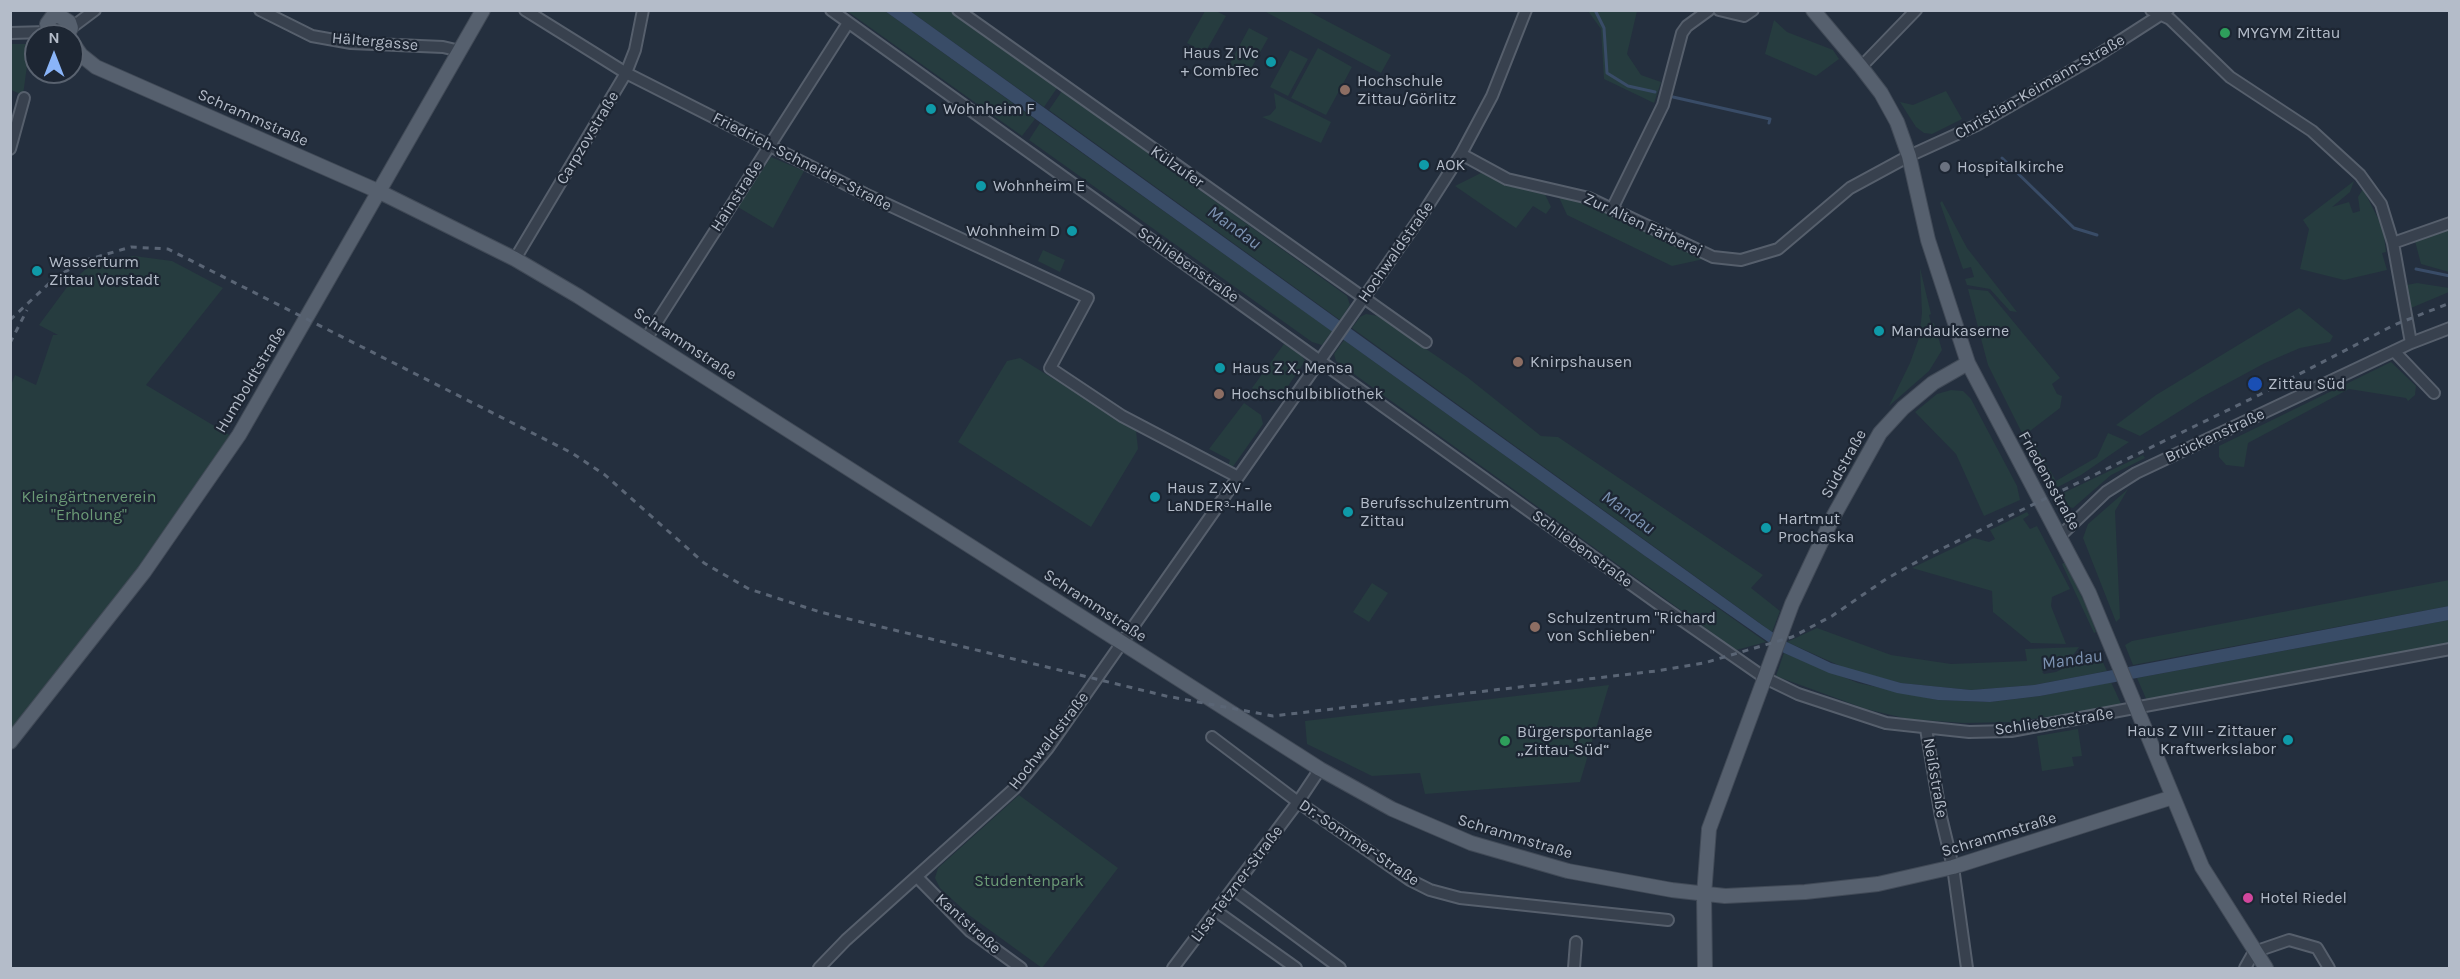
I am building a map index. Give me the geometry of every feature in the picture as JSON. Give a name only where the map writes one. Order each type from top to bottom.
[{"type":"main road","name":"Humboldtstraße","points":[[10,742],[182,521],[239,435],[483,10]]},
{"type":"main road","name":"Friedensstraße","points":[[1813,10],[1881,93],[1897,122],[1909,156],[1928,240],[1968,363],[2061,535],[2113,648],[2173,797],[2214,889],[2266,969]]},
{"type":"main road","name":"Schrammstraße","points":[[84,57],[88,62],[108,72],[380,192],[515,259],[646,339],[1320,769],[1392,809],[1471,843],[1568,871],[1704,895],[1833,891],[1953,867],[2173,797]]},
{"type":"main road","name":"Südstraße","points":[[1767,673],[1788,614],[1833,517],[1880,433],[1916,396],[1968,363]]},
{"type":"main road","points":[[1705,969],[1704,895],[1709,829],[1767,673]]},
{"type":"street","points":[[71,24],[95,10]]},
{"type":"street","name":"Hältergasse","points":[[260,10],[312,36],[351,43],[443,47],[460,51]]},
{"type":"street","name":"Friedrich-Schneider-Straße","points":[[525,10],[626,74],[865,194],[1088,298],[1050,368],[1122,416],[1238,477]]},
{"type":"street","name":"Carpzovstraße","points":[[515,259],[626,74],[635,50],[643,10]]},
{"type":"street","name":"Schliebenstraße","points":[[831,10],[1320,361],[1798,694],[1886,723],[1926,729],[2011,731],[2136,705],[2450,650]]},
{"type":"street","name":"Külzufer","points":[[958,10],[1426,342]]},
{"type":"street","name":"Hochwaldstraße","points":[[819,969],[846,940],[1026,776],[1122,644],[1364,299],[1461,154],[1494,91],[1526,10]]},
{"type":"street","points":[[1612,209],[1663,105],[1682,33],[1687,26],[1709,10]]},
{"type":"street","points":[[1719,10],[1744,16],[1753,10]]},
{"type":"street","points":[[1861,67],[1916,10]]},
{"type":"street","points":[[2160,12],[2230,77],[2312,131],[2360,175],[2381,204],[2393,243],[2411,343]]},
{"type":"street","name":"Christian-Keimann-Straße","points":[[1909,156],[1977,125],[2095,57],[2160,12]]},
{"type":"street","name":"Hainstraße","points":[[646,339],[848,23]]},
{"type":"street","points":[[10,149],[24,98]]},
{"type":"street","name":"Zur Alten Färberei","points":[[1461,154],[1507,179],[1576,193],[1713,257],[1741,260],[1778,249],[1850,188],[1909,156]]},
{"type":"street","points":[[2393,243],[2450,223]]},
{"type":"street","name":"Brückenstraße","points":[[2061,535],[2106,492],[2136,473],[2411,343],[2450,328]]},
{"type":"street","points":[[2394,351],[2434,393]]},
{"type":"street","name":"Neißstraße","points":[[1926,729],[1941,817],[1953,867],[1967,969]]},
{"type":"street","name":"Dr.-Sommer-Straße","points":[[1212,737],[1298,802],[1410,880],[1430,890],[1470,899],[1668,920]]},
{"type":"street","name":"Lisa-Tetzner-Straße","points":[[1173,969],[1298,802],[1320,769]]},
{"type":"street","name":"Kantstraße","points":[[917,877],[970,931],[1021,969]]},
{"type":"street","points":[[1233,889],[1340,969]]},
{"type":"street","points":[[1216,911],[1296,969]]},
{"type":"street","points":[[2245,969],[2254,952],[2289,940],[2317,948],[2329,969]]},
{"type":"street","points":[[1574,969],[1576,942]]},
{"type":"green space","points":[[847,11],[885,11],[1035,119],[1022,136]]},
{"type":"green space","points":[[910,11],[951,11],[1057,88],[1044,107]]},
{"type":"green space","points":[[1205,11],[1216,11],[1226,16],[1205,53],[1187,43]]},
{"type":"green space","points":[[1264,11],[1308,11],[1391,55],[1381,73]]},
{"type":"green space","points":[[1588,11],[1637,11],[1627,54],[1641,75],[1661,82],[1654,103],[1604,79],[1601,29]]},
{"type":"green space","points":[[1774,20],[1787,32],[1833,50],[1839,59],[1816,76],[1765,54]]},
{"type":"green space","points":[[1249,28],[1268,38],[1248,74],[1229,65]]},
{"type":"green space","points":[[10,44],[24,44],[23,95],[11,90]]},
{"type":"green space","points":[[1318,48],[1352,67],[1326,115],[1291,98]]},
{"type":"green space","points":[[1290,50],[1308,59],[1288,96],[1270,87]]},
{"type":"green space","points":[[1062,91],[1347,296],[1350,305],[1340,320],[1049,110]]},
{"type":"green space","points":[[1946,91],[1962,119],[1932,134],[1924,133],[1916,127],[1900,102],[1913,105]]},
{"type":"green space","points":[[1274,93],[1331,122],[1321,143],[1262,117],[1270,115],[1276,108]]},
{"type":"green space","points":[[1040,123],[1332,331],[1322,345],[1312,342],[1029,140]]},
{"type":"green space","points":[[771,157],[804,171],[773,228],[738,207]]},
{"type":"green space","points":[[1481,173],[1518,188],[1544,192],[1551,207],[1546,214],[1533,206],[1516,228],[1455,186]]},
{"type":"green space","points":[[2354,181],[2350,192],[2332,207],[2349,202],[2353,213],[2360,211],[2358,197],[2363,189],[2383,228],[2386,252],[2382,253],[2387,270],[2344,280],[2300,269],[2309,229],[2303,220]]},
{"type":"green space","points":[[1558,195],[1577,199],[1704,259],[1672,266],[1567,215]]},
{"type":"green space","points":[[1942,201],[1967,248],[2017,312],[2010,311],[1990,289],[1967,285],[1965,279],[1974,277],[1971,267],[1963,269],[1940,203]]},
{"type":"green space","points":[[2449,230],[2449,272],[2421,264],[2415,241]]},
{"type":"green space","points":[[1043,250],[1065,260],[1060,272],[1038,261]]},
{"type":"green space","name":"Kleingärtnerverein \"Erholung\"","points":[[134,256],[172,261],[223,288],[146,385],[231,436],[142,572],[11,734],[11,385],[15,375],[36,385],[53,335],[58,335],[39,325],[70,283],[86,269],[101,261]]},
{"type":"green space","points":[[1920,268],[1931,323],[1934,323],[1942,350],[1929,371],[1889,406],[1910,363],[1919,338],[1922,313]]},
{"type":"green space","points":[[2417,283],[2449,288],[2449,292],[2411,308],[2407,285]]},
{"type":"green space","points":[[1968,289],[1988,291],[2060,378],[2052,384],[2057,394],[2062,396],[2060,408],[2026,434],[2023,435],[1988,365]]},
{"type":"green space","points":[[2299,308],[2333,336],[2330,342],[2300,348],[2265,363],[2202,397],[2140,436],[2116,425],[2156,395]]},
{"type":"green space","points":[[1366,314],[1378,316],[1467,377],[1541,436],[1558,437],[1763,575],[1751,588],[1780,611],[1772,632],[1352,328],[1360,317]]},
{"type":"green space","points":[[1344,340],[1766,642],[1736,650],[1336,361],[1334,354]]},
{"type":"green space","points":[[1284,344],[1302,356],[1305,361],[1280,398],[1272,402],[1252,388]]},
{"type":"green space","points":[[1020,358],[1136,430],[1138,449],[1091,527],[958,442],[1007,361]]},
{"type":"green space","points":[[2391,362],[2416,386],[2415,395],[2408,401],[2406,398],[2349,389],[2248,443],[2244,467],[2226,465],[2219,457],[2219,446]]},
{"type":"green space","points":[[1951,390],[1963,391],[1971,399],[2017,486],[2020,500],[1984,516],[1956,454],[1915,412],[1937,394]]},
{"type":"green space","points":[[1244,403],[1261,415],[1263,424],[1232,468],[1228,466],[1230,460],[1209,449]]},
{"type":"green space","points":[[2108,433],[2129,442],[2081,475],[2054,489],[2027,442],[2032,439],[2056,481],[2097,457]]},
{"type":"green space","points":[[2143,455],[2145,458],[2111,475],[2073,508],[2062,505],[2057,496]]},
{"type":"green space","points":[[2128,489],[2115,511],[2120,618],[2116,622],[2083,538],[2088,524]]},
{"type":"green space","points":[[2027,512],[2029,515],[2023,519],[2030,529],[2037,526],[2070,589],[2052,597],[2051,606],[2066,644],[2031,643],[1993,612],[1992,591],[1912,568],[1974,538],[1989,542],[1995,539],[1990,530]]},
{"type":"green space","points":[[2065,562],[2089,612],[2096,632],[2094,633],[2062,564]]},
{"type":"green space","points":[[2449,580],[2449,606],[2133,665],[2125,645],[2132,641]]},
{"type":"green space","points":[[1372,583],[1388,593],[1369,622],[1353,612]]},
{"type":"green space","points":[[2449,620],[2449,645],[2147,701],[2137,678]]},
{"type":"green space","points":[[1817,628],[1891,655],[1951,664],[2027,661],[2025,649],[2079,647],[2074,654],[2042,672],[2044,674],[2056,672],[2083,658],[2099,654],[2107,671],[2034,685],[1971,690],[1901,683],[1847,669],[1787,642]]},
{"type":"green space","points":[[1784,653],[1858,683],[1938,700],[1990,702],[2040,696],[2111,682],[2122,706],[2012,722],[1964,723],[1908,719],[1866,709],[1776,676]]},
{"type":"green space","name":"Bürgersportanlage „Zittau-Süd“","points":[[1609,685],[1580,782],[1425,794],[1420,773],[1372,776],[1307,744],[1305,721]]},
{"type":"green space","points":[[2078,729],[2082,756],[2072,757],[2074,766],[2042,771],[2037,736]]},
{"type":"green space","name":"Studentenpark","points":[[1019,795],[1118,868],[1042,968],[969,915],[940,888],[935,878],[938,868]]},
{"type":"water","points":[[885,11],[910,11],[1762,625],[1787,642],[1831,663],[1901,683],[1971,690],[2034,685],[2449,606],[2449,620],[2040,696],[1990,702],[1938,700],[1897,693],[1829,673],[1784,653],[1645,556]]},
{"type":"waterway","points":[[1595,10],[1604,28],[1607,73],[1628,86],[1655,92]]},
{"type":"waterway","points":[[1673,97],[1770,119],[1769,123]]},
{"type":"waterway","points":[[2002,158],[2074,228],[2097,235]]},
{"type":"waterway","points":[[2416,269],[2450,276]]},
{"type":"railway","points":[[10,320],[56,277],[86,260],[131,247],[168,249],[572,453],[605,475],[704,563],[749,589],[820,612],[1166,696],[1273,716],[1656,671],[1704,663],[1792,637],[1832,616],[1886,579],[1931,554],[2259,395],[2394,325],[2450,303]]},
{"type":"railway","points":[[10,343],[27,310]]},
{"type":"place","name":"MYGYM Zittau","points":[[2225,33]]},
{"type":"place","name":"Haus Z IVc + CombTec","points":[[1271,62]]},
{"type":"place","name":"Hochschule Zittau/Görlitz","points":[[1345,90]]},
{"type":"place","name":"Wohnheim F","points":[[931,109]]},
{"type":"place","name":"AOK","points":[[1424,165]]},
{"type":"place","name":"Hospitalkirche","points":[[1945,167]]},
{"type":"place","name":"Wohnheim E","points":[[981,186]]},
{"type":"place","name":"Wohnheim D","points":[[1072,231]]},
{"type":"place","name":"Wasserturm Zittau Vorstadt","points":[[37,271]]},
{"type":"place","name":"Mandaukaserne","points":[[1879,331]]},
{"type":"place","name":"Knirpshausen","points":[[1518,362]]},
{"type":"place","name":"Haus Z X, Mensa","points":[[1220,368]]},
{"type":"place","name":"Zittau Süd","points":[[2255,384]]},
{"type":"place","name":"Hochschulbibliothek","points":[[1219,394]]},
{"type":"place","name":"Haus Z XV - LaNDER³-Halle","points":[[1155,497]]},
{"type":"place","name":"Berufsschulzentrum Zittau","points":[[1348,512]]},
{"type":"place","name":"Hartmut Prochaska","points":[[1766,528]]},
{"type":"place","name":"Schulzentrum \"Richard von Schlieben\"","points":[[1535,627]]},
{"type":"place","name":"Haus Z VIII - Zittauer Kraftwerkslabor","points":[[2288,740]]},
{"type":"place","name":"Bürgersportanlage „Zittau-Süd“","points":[[1505,741]]},
{"type":"place","name":"Hotel Riedel","points":[[2248,898]]},
{"type":"water label","name":"Mandau","points":[[1234,228]]},
{"type":"water label","name":"Mandau","points":[[1628,513]]},
{"type":"water label","name":"Mandau","points":[[2072,660]]}]
